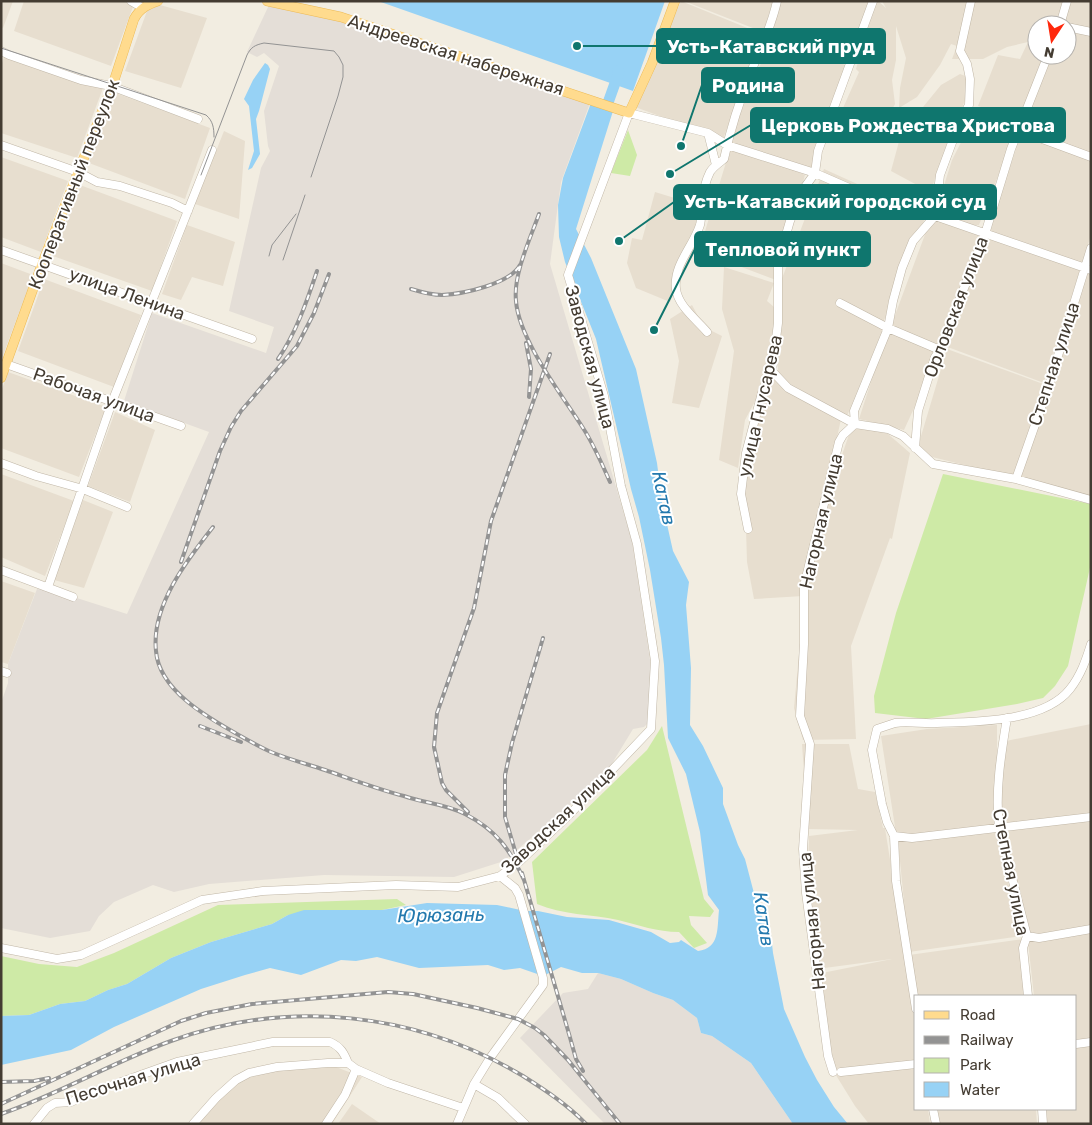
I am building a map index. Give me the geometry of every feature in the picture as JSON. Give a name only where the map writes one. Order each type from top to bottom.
[{"type":"main road","points":[[142,8],[158,1]]},
{"type":"main road","name":"Андреевская набережная","points":[[267,1],[341,18],[629,113]]},
{"type":"main road","points":[[629,113],[652,63],[675,1]]},
{"type":"main road","name":"Кооперативный переулок","points":[[1,378],[42,264],[112,86],[134,19],[142,8]]},
{"type":"street","points":[[131,1],[142,8]]},
{"type":"street","points":[[707,332],[682,304],[676,290],[677,277],[682,258],[692,244],[700,224],[702,202],[710,173],[724,159],[753,67],[768,36],[777,1]]},
{"type":"street","name":"улица Гнусарева","points":[[748,529],[741,494],[746,453],[763,389],[772,371],[778,323],[778,262],[790,221],[802,191],[815,173],[818,151],[873,1]]},
{"type":"street","points":[[855,424],[854,410],[888,328],[902,268],[913,241],[935,216],[940,175],[960,121],[970,105],[970,79],[967,64],[960,51],[971,1]]},
{"type":"street","points":[[1063,15],[1067,1]]},
{"type":"street","points":[[1077,29],[1091,32]]},
{"type":"street","points":[[1,50],[9,55],[81,80],[112,86],[198,119]]},
{"type":"street","points":[[1,60],[2,57],[9,55]]},
{"type":"street","name":"Орловская улица","points":[[915,448],[918,412],[935,357],[940,350],[985,234],[1018,130],[1044,65]]},
{"type":"street","points":[[629,113],[708,133],[727,145],[815,173],[879,201],[935,216],[1087,268]]},
{"type":"street","name":"Заводская улица","points":[[1,948],[57,959],[82,955],[202,900],[255,892],[396,884],[458,887],[500,876],[519,862],[570,814],[651,729],[655,662],[637,544],[621,486],[604,396],[568,275],[629,113]]},
{"type":"street","points":[[1018,130],[1061,144],[1091,157]]},
{"type":"street","points":[[708,133],[716,165]]},
{"type":"street","points":[[1,145],[78,172],[97,182],[120,186],[172,203],[188,211]]},
{"type":"street","points":[[48,587],[112,402],[212,150]]},
{"type":"street","name":"Степная улица","points":[[1016,479],[1087,268],[1091,248]]},
{"type":"street","name":"улица Ленина","points":[[1,250],[252,339]]},
{"type":"street","points":[[840,304],[888,328],[940,350]]},
{"type":"street","name":"Рабочая улица","points":[[6,364],[181,426]]},
{"type":"street","points":[[772,371],[788,388],[855,424],[888,430],[910,442],[933,464],[1016,479],[1091,500]]},
{"type":"street","name":"Нагорная улица","points":[[855,424],[843,435],[839,442],[809,562],[803,596],[804,644],[800,716],[810,744],[803,849],[806,893],[828,1056],[837,1072],[914,1064]]},
{"type":"street","points":[[1,463],[36,476],[83,489],[128,507]]},
{"type":"street","points":[[1,570],[73,598]]},
{"type":"street","points":[[914,996],[897,890],[894,836],[887,822],[882,804],[872,750],[877,729],[896,723],[937,723],[1007,718],[1028,715],[1047,708],[1069,690],[1081,673],[1091,644]]},
{"type":"street","name":"Степная улица","points":[[1007,718],[1000,758],[997,803],[999,827],[1027,936],[1023,948],[1028,995]]},
{"type":"street","points":[[894,836],[912,838],[1091,816]]},
{"type":"street","points":[[457,1124],[474,1084],[500,1044],[544,985],[519,895],[500,876]]},
{"type":"street","points":[[1027,936],[1038,938],[1091,929]]},
{"type":"street","name":"Песочная улица","points":[[34,1124],[47,1108],[55,1103],[72,1102],[93,1092],[177,1062],[273,1042],[330,1042],[337,1045],[348,1063],[356,1069],[388,1083],[463,1108]]},
{"type":"street","points":[[1077,1044],[1091,1042]]},
{"type":"street","points":[[193,1124],[216,1098],[236,1080],[249,1073],[300,1065],[348,1063]]},
{"type":"street","points":[[326,1124],[345,1095],[356,1069]]},
{"type":"street","points":[[474,1084],[498,1098],[525,1124]]},
{"type":"street","points":[[933,1110],[936,1124]]},
{"type":"street","points":[[1042,1110],[1043,1124]]},
{"type":"shaded area","points":[[1,1],[13,1],[3,28],[1,27]]},
{"type":"shaded area","points":[[24,1],[126,1],[134,4],[111,66],[14,31]]},
{"type":"shaded area","points":[[681,1],[762,34],[723,139],[635,107]]},
{"type":"shaded area","points":[[684,1],[773,1],[763,32]]},
{"type":"shaded area","points":[[781,1],[870,1],[848,63],[769,34]]},
{"type":"shaded area","points":[[875,1],[878,1],[886,8],[882,1],[1068,1],[1063,15],[1027,15],[1027,42],[1007,47],[983,59],[952,59],[957,46],[951,44],[940,65],[917,97],[899,108],[900,88],[906,58],[896,26],[896,60],[892,80],[895,104],[884,125],[863,135],[847,134],[833,138],[831,135],[859,72],[856,69]]},
{"type":"shaded area","points":[[1071,1],[1091,1],[1091,30],[1077,26],[1077,15],[1066,15]]},
{"type":"shaded area","points":[[160,5],[207,18],[181,88],[125,71],[147,11]]},
{"type":"shaded area","points":[[269,5],[328,15],[590,103],[561,182],[550,264],[632,541],[652,673],[648,723],[644,727],[633,729],[605,775],[504,861],[454,877],[324,875],[209,884],[174,892],[153,885],[114,902],[99,916],[90,931],[50,938],[1,928],[1,703],[8,683],[8,664],[37,589],[58,592],[127,614],[209,432],[124,401],[152,313],[266,353],[274,327],[229,311],[261,168],[270,151],[264,111],[279,66],[264,53],[257,57],[247,52]]},
{"type":"shaded area","points":[[1077,28],[1091,33],[1091,235],[1044,383],[945,346],[988,232],[1022,131],[1047,65],[1077,65]]},
{"type":"shaded area","points":[[772,36],[848,66],[811,171],[761,156],[805,175],[776,280],[699,251],[731,146],[728,144]]},
{"type":"shaded area","points":[[1027,44],[1027,65],[1042,65],[1018,120],[978,106],[998,55],[1020,59]]},
{"type":"shaded area","points":[[4,57],[103,88],[77,158],[1,133],[1,66]]},
{"type":"shaded area","points":[[960,74],[973,79],[930,192],[891,171],[901,134],[941,85]]},
{"type":"shaded area","points":[[113,92],[210,128],[185,199],[89,163]]},
{"type":"shaded area","points":[[978,109],[1019,122],[979,225],[968,226],[983,234],[942,347],[904,430],[859,419],[889,326],[891,326],[933,213],[935,214],[952,160]]},
{"type":"shaded area","points":[[224,131],[245,141],[239,219],[195,204]]},
{"type":"shaded area","points":[[1,157],[68,181],[41,252],[1,237]]},
{"type":"shaded area","points":[[824,169],[926,215],[905,272],[882,325],[884,326],[847,416],[778,377],[778,281],[781,281]]},
{"type":"shaded area","points":[[80,185],[177,221],[152,291],[53,256]]},
{"type":"shaded area","points":[[655,192],[704,207],[694,248],[670,302],[636,288],[627,263],[632,238],[642,240]]},
{"type":"shaded area","points":[[187,225],[235,242],[223,286],[192,277],[181,300],[162,294]]},
{"type":"shaded area","points":[[1,263],[33,275],[1,361]]},
{"type":"shaded area","points":[[724,267],[774,283],[767,301],[774,307],[774,343],[769,373],[841,419],[803,596],[754,599],[747,562],[745,495],[747,466],[766,381],[745,420],[738,468],[719,460],[734,351],[722,309]]},
{"type":"shaded area","points":[[1086,269],[1091,271],[1091,501],[1019,479]]},
{"type":"shaded area","points":[[44,279],[141,315],[114,387],[18,351]]},
{"type":"shaded area","points":[[692,305],[704,327],[722,336],[699,408],[672,403],[679,361],[670,319]]},
{"type":"shaded area","points":[[947,349],[1046,385],[1013,477],[916,453]]},
{"type":"shaded area","points":[[8,372],[106,407],[79,477],[1,448],[1,392]]},
{"type":"shaded area","points":[[115,412],[155,430],[130,502],[88,486]]},
{"type":"shaded area","points":[[853,423],[888,434],[910,453],[892,539],[890,538],[851,646],[856,739],[803,740],[794,708],[806,593],[823,510]]},
{"type":"shaded area","points":[[1,474],[74,501],[45,576],[1,557]]},
{"type":"shaded area","points":[[83,500],[113,512],[84,588],[54,580]]},
{"type":"shaded area","points":[[1,581],[35,593],[8,664],[1,662]]},
{"type":"shaded area","points":[[1091,724],[1091,1041],[1077,1043],[1077,995],[1034,995],[1028,942],[1003,829],[1000,791],[1001,742]]},
{"type":"shaded area","points":[[997,725],[997,826],[897,840],[881,736],[927,729]]},
{"type":"shaded area","points":[[802,744],[849,744],[858,789],[875,792],[883,828],[885,828],[914,1011],[914,1110],[928,1110],[930,1124],[869,1124],[855,1106],[834,1072],[817,974],[892,959],[817,969],[808,871],[809,836],[858,830],[808,829]]},
{"type":"shaded area","points":[[996,831],[1021,936],[909,952],[898,841]]},
{"type":"shaded area","points":[[1023,939],[1027,995],[916,995],[909,955]]},
{"type":"shaded area","points":[[598,973],[621,979],[673,1000],[697,1018],[701,1033],[712,1036],[751,1063],[793,1124],[605,1124],[520,1038],[563,993],[588,989]]},
{"type":"shaded area","points":[[1091,1043],[1091,1124],[1041,1124],[1039,1110],[1077,1110],[1077,1046]]},
{"type":"shaded area","points":[[336,1067],[362,1077],[332,1124],[193,1124],[239,1081],[275,1070]]},
{"type":"shaded area","points":[[352,1104],[381,1124],[338,1124]]},
{"type":"shaded area","points":[[936,1110],[1036,1110],[1037,1124],[939,1124]]},
{"type":"green space","points":[[628,130],[637,155],[630,176],[611,173]]},
{"type":"green space","points":[[943,474],[1091,504],[1091,563],[1068,666],[1055,686],[1043,698],[926,719],[875,713],[874,696],[896,613]]},
{"type":"green space","points":[[662,726],[704,899],[714,911],[710,917],[689,916],[691,925],[707,943],[694,948],[679,932],[656,930],[618,920],[547,908],[537,904],[532,862],[647,750]]},
{"type":"green space","points":[[397,899],[406,905],[382,910],[288,915],[272,924],[211,942],[171,958],[127,984],[108,990],[85,1001],[60,1004],[29,1015],[1,1016],[1,956],[39,964],[77,967],[114,953],[218,905]]},
{"type":"water","points":[[378,1],[665,1],[633,91]]},
{"type":"water","points":[[265,63],[270,69],[256,119],[260,154],[252,168],[248,170],[254,151],[249,106],[244,99],[253,80]]},
{"type":"water","name":"Юрюзань","points":[[591,103],[613,111],[576,229],[591,258],[636,369],[657,463],[662,502],[673,551],[689,582],[686,605],[691,668],[690,725],[703,746],[723,788],[723,804],[745,859],[765,925],[771,935],[784,1009],[817,1080],[834,1107],[848,1124],[793,1124],[751,1063],[712,1036],[701,1033],[697,1018],[673,1000],[621,979],[598,973],[582,973],[561,967],[543,976],[520,968],[504,970],[488,965],[419,968],[377,957],[356,961],[341,960],[301,975],[270,968],[201,989],[114,1027],[71,1050],[1,1065],[1,1016],[29,1015],[60,1004],[85,1001],[108,990],[127,984],[171,958],[211,942],[272,924],[288,915],[304,910],[382,910],[427,903],[497,905],[567,917],[609,920],[651,932],[670,943],[681,940],[698,951],[705,949],[714,942],[719,910],[708,895],[700,832],[686,774],[668,738],[661,638],[639,517],[596,339],[565,262],[559,237],[558,205],[563,178]]},
{"type":"waterway","name":"Катав","points":[[604,114],[618,71]]},
{"type":"tram line","points":[[201,175],[247,55],[254,47],[264,43],[334,51],[343,65],[343,77],[338,96],[311,177]]},
{"type":"tram line","points":[[1,48],[206,115],[213,125],[214,137]]},
{"type":"tram line","points":[[283,260],[305,195]]},
{"type":"tram line","points":[[269,256],[272,245],[296,214]]},
{"type":"railway","points":[[539,214],[523,257],[517,280],[516,301],[519,316],[533,350],[553,384],[587,434],[610,482]]},
{"type":"railway","points":[[411,289],[442,295],[462,293],[485,287],[507,278],[520,265]]},
{"type":"railway","points":[[278,359],[296,328],[317,271]]},
{"type":"railway","points":[[181,562],[220,451],[231,427],[241,411],[297,346],[314,313],[329,274]]},
{"type":"railway","points":[[526,343],[531,369],[529,397]]},
{"type":"railway","points":[[468,812],[446,790],[442,783],[434,747],[437,713],[474,608],[491,521],[550,354]]},
{"type":"railway","points":[[213,527],[182,569],[173,584],[159,617],[156,634],[156,651],[159,666],[177,692],[217,723],[271,752],[384,790],[465,814],[476,820],[501,841],[524,880]]},
{"type":"railway","points":[[516,854],[505,817],[505,775],[512,743],[543,638]]},
{"type":"railway","points":[[200,726],[241,742]]},
{"type":"railway","points":[[522,873],[576,1059],[583,1071]]},
{"type":"railway","points":[[1,1104],[181,1021],[206,1013],[252,1004],[388,992],[413,994],[477,1008],[518,1019],[535,1028],[568,1060],[620,1124]]},
{"type":"railway","points":[[1,1114],[171,1041],[216,1028],[261,1019],[306,1016],[351,1018],[396,1025],[439,1037],[482,1054],[523,1076],[564,1104],[586,1124]]},
{"type":"railway","points":[[1,1082],[34,1081],[49,1078]]},
{"type":"place","name":"Усть-Катавский пруд","points":[[577,46]]},
{"type":"place","name":"Родина","points":[[681,146]]},
{"type":"place","name":"Церковь Рождества Христова","points":[[670,174]]},
{"type":"place","name":"Усть-Катавский городской суд","points":[[619,241]]},
{"type":"place","name":"Тепловой пункт","points":[[654,330]]}]
